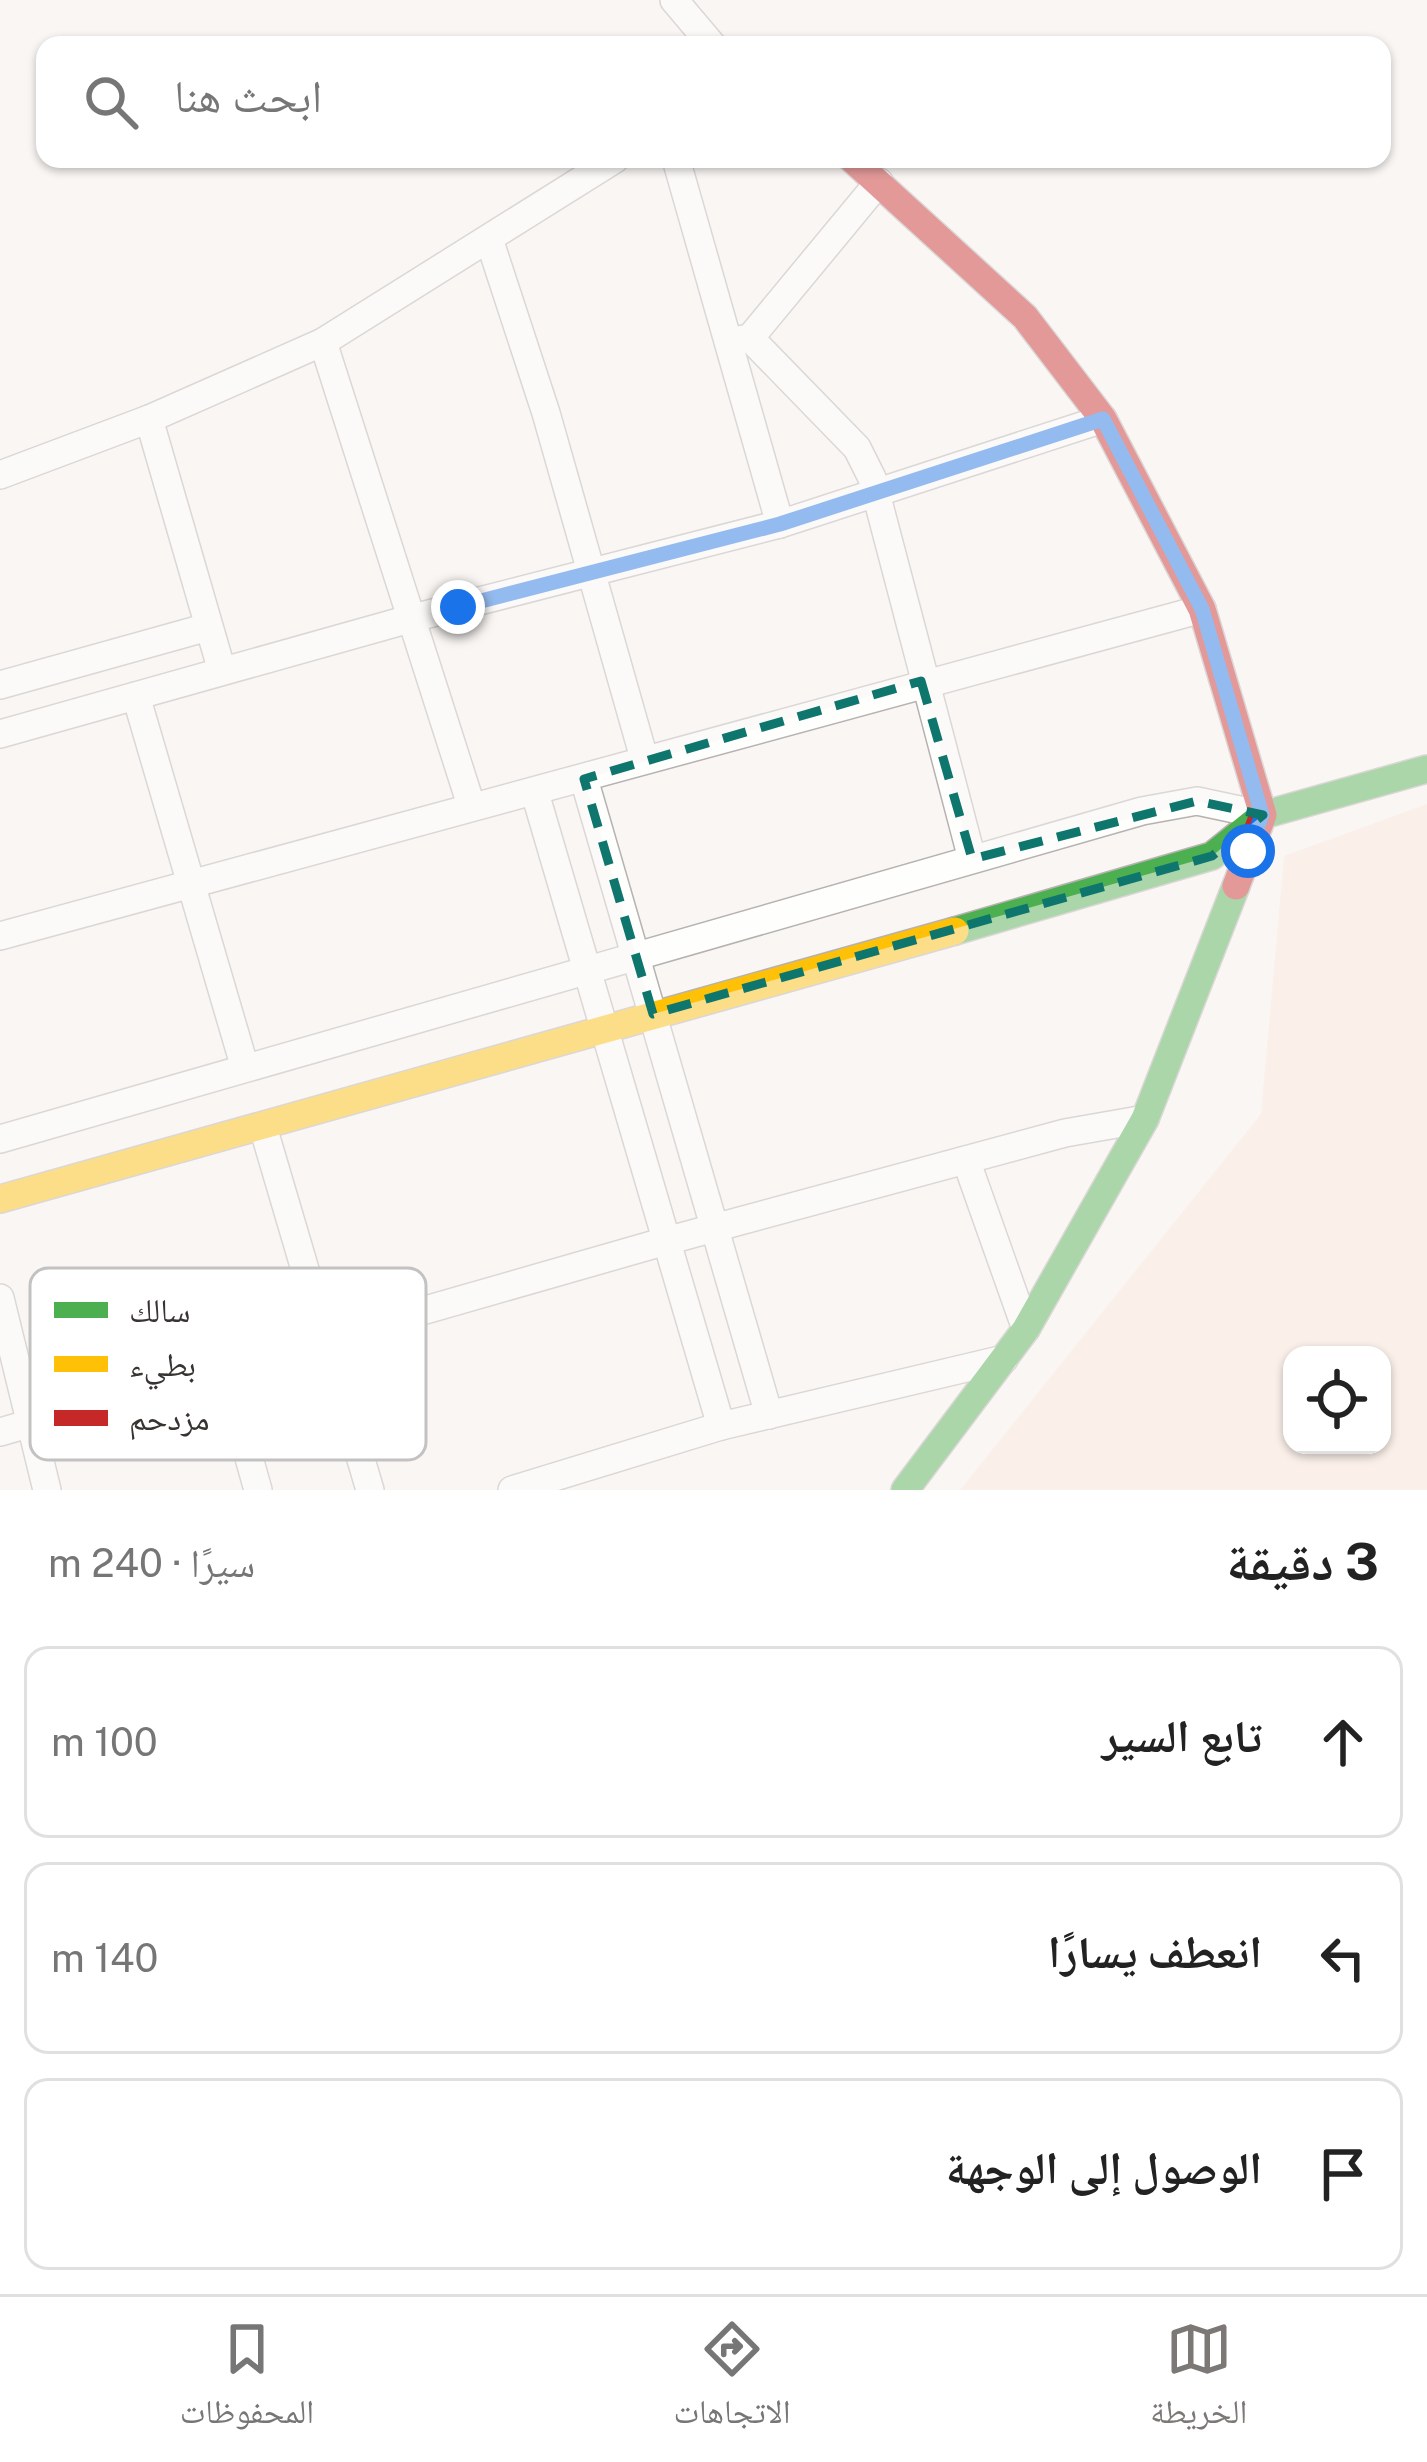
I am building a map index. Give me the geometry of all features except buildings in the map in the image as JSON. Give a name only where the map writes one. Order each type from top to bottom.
[{"type":"street","points":[[674,0],[704,36]]},
{"type":"street","points":[[0,475],[149,419],[323,342],[490,242],[601,168]]},
{"type":"street","points":[[679,168],[741,340],[780,524]]},
{"type":"street","points":[[863,168],[1025,316],[1103,419],[1202,609],[1262,815],[1145,1119],[1025,1329],[905,1490]]},
{"type":"street","points":[[741,340],[879,182]]},
{"type":"street","points":[[490,242],[644,758]]},
{"type":"street","points":[[741,340],[857,448],[877,494],[921,681],[972,860]]},
{"type":"street","points":[[323,342],[471,805]]},
{"type":"street","points":[[149,419],[222,670]]},
{"type":"street","points":[[0,734],[413,618],[780,524],[1103,419]]},
{"type":"street","points":[[0,936],[190,889],[471,805],[535,793],[921,681],[1202,609]]},
{"type":"street","points":[[0,685],[208,628]]},
{"type":"street","points":[[136,696],[244,1067]]},
{"type":"street","points":[[0,1199],[1159,874],[1212,856],[1262,815],[1427,769]]},
{"type":"street","points":[[584,779],[769,1415]]},
{"type":"street","points":[[535,793],[721,1426]]},
{"type":"street","points":[[0,1139],[972,860],[1197,801],[1262,815]]},
{"type":"street","points":[[426,1312],[966,1160],[1145,1119]]},
{"type":"street","points":[[263,1126],[304,1268]]},
{"type":"street","points":[[966,1160],[1025,1329]]},
{"type":"street","points":[[0,1298],[30,1423],[0,1432]]},
{"type":"street","points":[[512,1490],[721,1426],[1004,1359]]},
{"type":"street","points":[[39,1460],[47,1490]]},
{"type":"street","points":[[250,1460],[258,1490]]},
{"type":"street","points":[[361,1460],[370,1490]]},
{"type":"highlighted area","points":[[921,681],[972,859],[1197,801],[1263,815],[1212,856],[653,1014],[584,779]]},
{"type":"shaded area","points":[[1427,804],[1427,1490],[960,1490],[1261,1114],[1284,856]]},
{"type":"traffic: fast","points":[[955,931],[1212,856],[1263,815],[1427,769]]},
{"type":"traffic: fast","points":[[905,1490],[1026,1329],[1145,1119],[1236,886]]},
{"type":"traffic: slow","points":[[0,1199],[955,931]]},
{"type":"traffic: jam","points":[[862,168],[1025,317],[1103,419],[1202,609],[1263,815],[1236,886]]},
{"type":"route","points":[[458,607],[780,524],[1103,419],[1202,609],[1262,815],[1248,851]]}]
